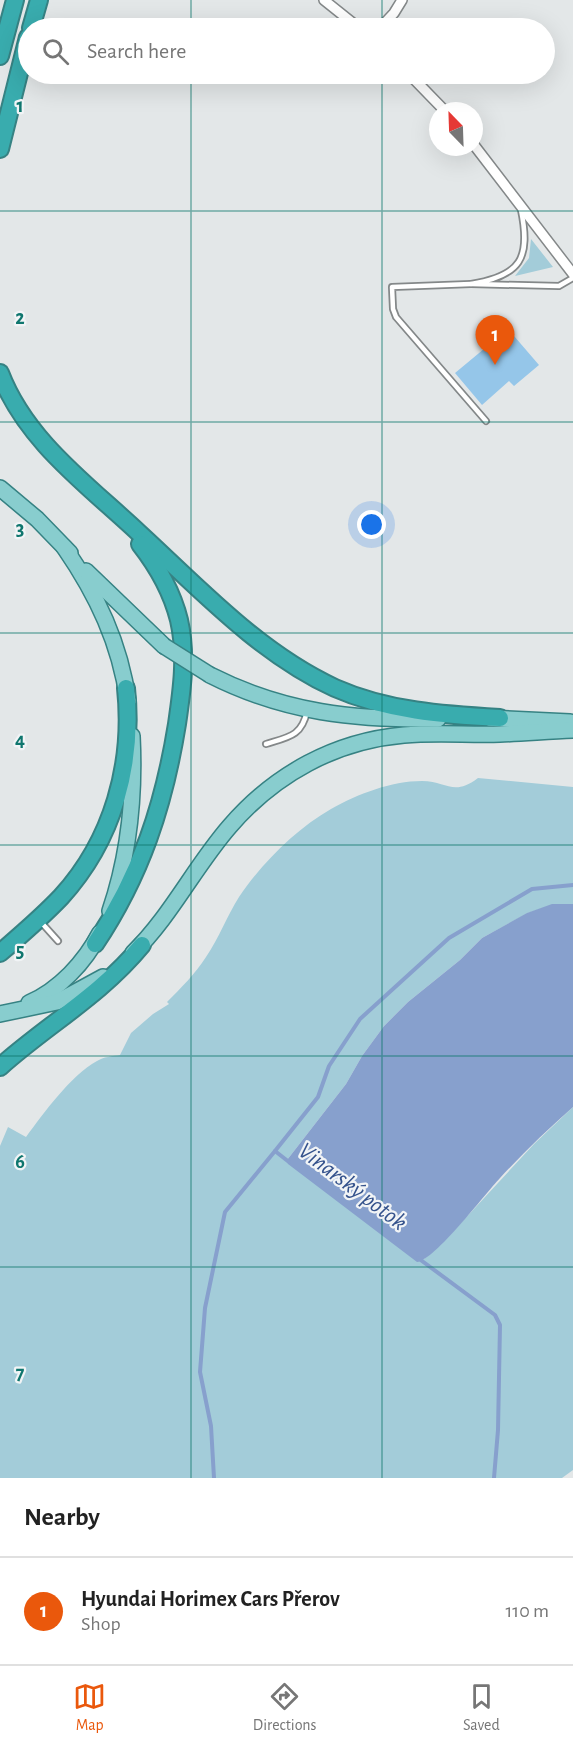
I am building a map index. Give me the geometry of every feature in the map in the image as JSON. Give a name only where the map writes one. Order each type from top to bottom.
[{"type":"highway","points":[[0,56],[15,0]]},
{"type":"highway","points":[[34,18],[39,0]]},
{"type":"highway","points":[[0,149],[18,77]]},
{"type":"highway","points":[[0,373],[11,398],[33,430],[139,542],[156,567],[174,603],[179,621],[184,657],[181,694],[175,737],[153,830],[128,888],[95,944]]},
{"type":"highway","points":[[95,494],[236,622],[274,652],[307,673],[356,696],[395,708],[500,718]]},
{"type":"highway","points":[[2,947],[38,919],[62,895],[83,868],[104,831],[125,764],[128,721],[126,688]]},
{"type":"highway","points":[[0,1067],[94,994],[142,945]]},
{"type":"main road","points":[[0,488],[37,519],[164,646],[210,675],[254,695],[307,711],[376,719],[500,718],[573,722]]},
{"type":"main road","points":[[0,1013],[32,1002],[55,988],[95,944],[114,896],[130,816],[133,759],[126,688],[119,656],[105,616],[64,548]]},
{"type":"main road","points":[[0,1013],[41,1007],[70,996],[116,968],[142,945],[239,815],[280,780],[313,759],[357,743],[388,736],[573,730]]},
{"type":"street","points":[[324,0],[347,18]]},
{"type":"street","points":[[389,18],[402,0]]},
{"type":"street","points":[[419,84],[437,102]]},
{"type":"street","points":[[483,156],[519,201],[573,276]]},
{"type":"lane","points":[[471,284],[489,282],[505,276],[516,266],[524,248],[526,235],[519,201]]},
{"type":"lane","points":[[486,421],[396,317],[393,309],[392,287],[471,284],[559,286],[573,276]]},
{"type":"lane","points":[[266,744],[299,731],[305,721],[307,711]]},
{"type":"lane","points":[[38,919],[58,941]]},
{"type":"shaded area","points":[[531,239],[553,267],[515,276],[529,258]]},
{"type":"shaded area","points":[[478,778],[573,787],[573,904],[552,905],[528,913],[482,938],[460,960],[408,1002],[384,1026],[362,1056],[346,1084],[287,1160],[424,1259],[448,1237],[534,1144],[573,1107],[573,1470],[562,1478],[0,1478],[0,1146],[8,1127],[26,1137],[77,1076],[99,1060],[120,1055],[131,1033],[169,1004],[167,1002],[197,969],[211,950],[239,897],[258,872],[305,826],[341,803],[387,786],[422,781],[456,787],[469,784]]},
{"type":"water","points":[[552,904],[573,904],[573,1107],[509,1169],[447,1239],[417,1262],[288,1164],[287,1160],[346,1084],[362,1056],[384,1026],[408,1002],[460,960],[482,938],[527,913]]},
{"type":"building","points":[[508,329],[539,365],[514,386],[509,381],[482,405],[455,373]]},
{"type":"waterway","name":"Vinarský potok","points":[[289,1162],[275,1151],[318,1097],[329,1066],[360,1019],[449,938],[532,889],[573,885]]},
{"type":"waterway","points":[[214,1478],[211,1426],[200,1372],[205,1308],[225,1212],[275,1151]]},
{"type":"waterway","name":"Vinarský potok","points":[[418,1258],[495,1315],[500,1325],[498,1430],[494,1478]]},
{"type":"place","name":"Hyundai Horimex Cars Přerov","points":[[495,365]]}]
